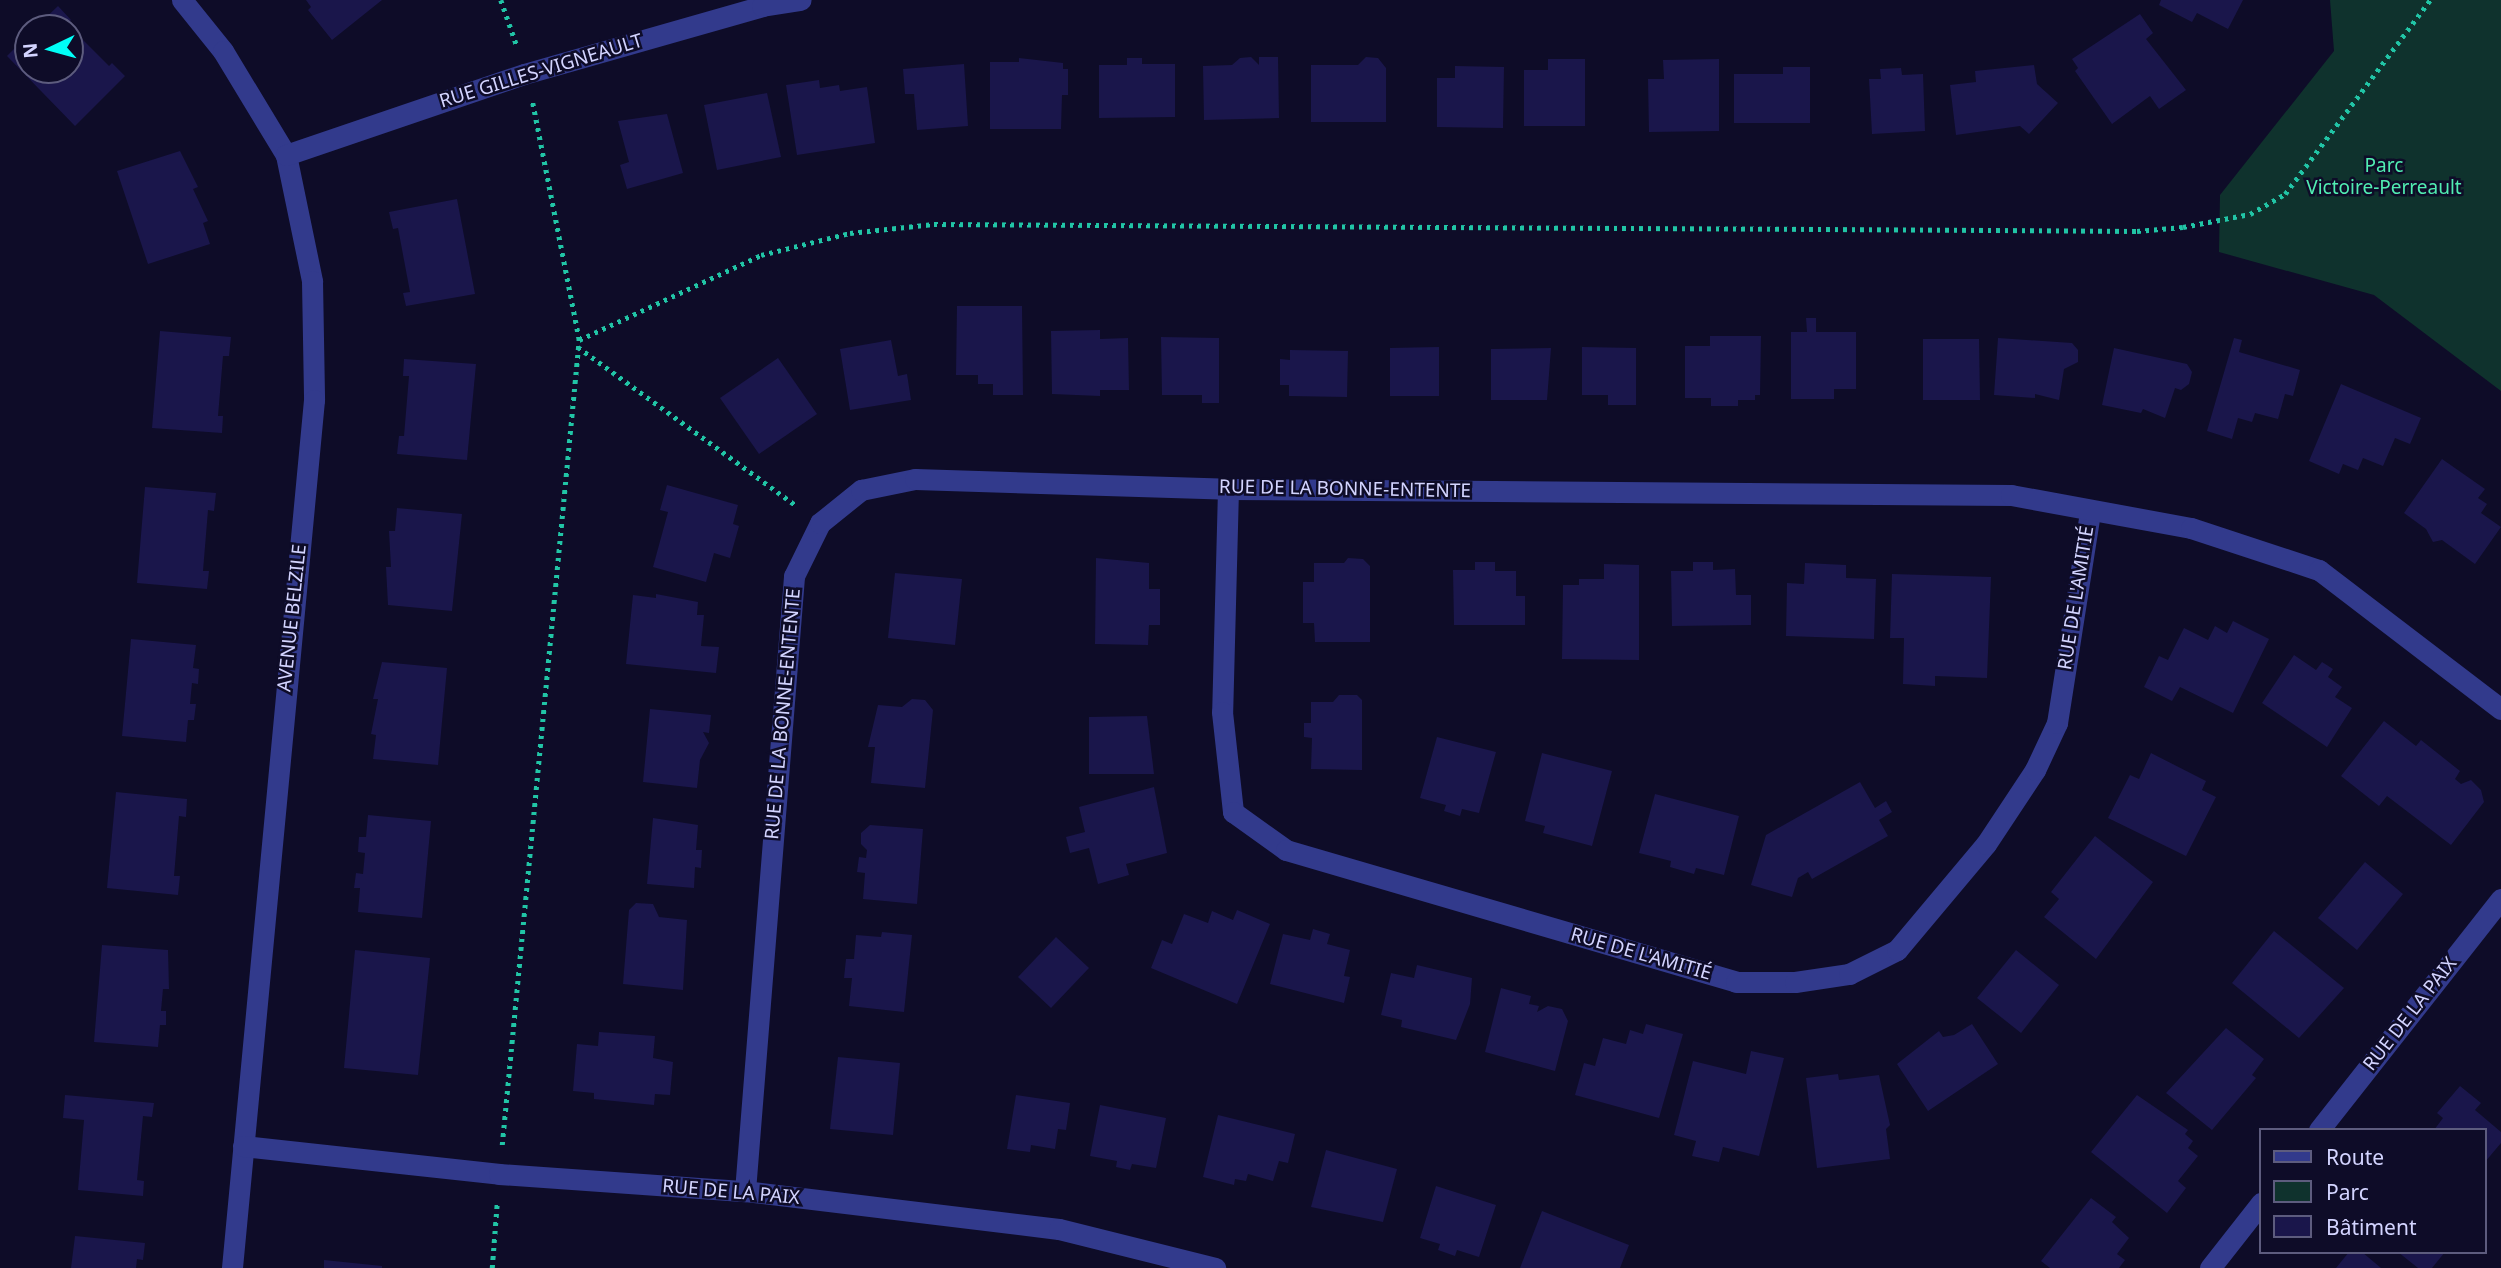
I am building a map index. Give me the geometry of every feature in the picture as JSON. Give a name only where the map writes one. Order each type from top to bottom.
[{"type":"street","name":"AVENUE BELZILE","points":[[182,0],[223,51],[286,155],[312,281],[314,400],[232,1268]]},
{"type":"street","name":"RUE GILLES-VIGNEAULT","points":[[286,155],[524,74],[762,6],[801,0]]},
{"type":"street","name":"RUE DE LA BONNE-ENTENTE","points":[[745,1191],[794,576],[820,523],[861,490],[915,479],[1228,489],[2011,495],[2090,513],[2191,528],[2319,570],[2501,709]]},
{"type":"street","name":"RUE DE L'AMITIÉ","points":[[1228,489],[1222,712],[1233,812],[1286,850],[1737,982],[1795,982],[1849,974],[1897,950],[1986,844],[2035,770],[2057,723],[2090,513]]},
{"type":"street","name":"RUE DE LA PAIX","points":[[2321,1128],[2501,899]]},
{"type":"street","name":"RUE DE LA PAIX","points":[[243,1146],[499,1174],[745,1191],[1059,1229],[1215,1268]]},
{"type":"street","points":[[2210,1268],[2260,1204]]},
{"type":"path","points":[[492,1268],[579,340],[536,113],[501,0]]},
{"type":"path","points":[[579,340],[761,255],[850,233],[934,224],[2137,232],[2183,228],[2250,214],[2286,194],[2430,0]]},
{"type":"path","points":[[578,347],[820,523]]},
{"type":"green space","name":"Parc Victoire-Perreault","points":[[2330,0],[2501,0],[2501,391],[2374,295],[2219,252],[2220,195],[2334,51]]},
{"type":"building","points":[[306,0],[382,0],[332,40],[308,10],[311,7]]},
{"type":"building","points":[[2161,0],[2243,0],[2228,29],[2197,13],[2192,22],[2159,5]]},
{"type":"building","points":[[58,6],[65,14],[50,14]]},
{"type":"building","points":[[2140,14],[2153,33],[2146,39],[2186,90],[2159,109],[2150,96],[2112,124],[2075,71],[2078,68],[2072,59]]},
{"type":"building","points":[[84,41],[109,66],[112,63],[125,76],[75,126],[34,84],[84,84]]},
{"type":"building","points":[[14,49],[14,63],[7,56]]},
{"type":"building","points":[[1251,57],[1259,65],[1259,57],[1278,57],[1279,118],[1204,120],[1203,66],[1232,65],[1240,58]]},
{"type":"building","points":[[1366,57],[1378,58],[1386,68],[1386,122],[1311,122],[1311,65],[1358,65]]},
{"type":"building","points":[[1019,58],[1063,63],[1063,69],[1068,69],[1068,95],[1062,95],[1061,129],[990,129],[990,62],[1019,62]]},
{"type":"building","points":[[1127,58],[1142,58],[1142,64],[1175,64],[1175,117],[1099,118],[1099,65],[1127,65]]},
{"type":"building","points":[[1548,59],[1585,59],[1585,126],[1524,126],[1524,70],[1548,70]]},
{"type":"building","points":[[1719,59],[1719,131],[1649,132],[1648,79],[1664,79],[1663,60]]},
{"type":"building","points":[[964,64],[968,126],[917,130],[914,94],[905,94],[903,69]]},
{"type":"building","points":[[2034,65],[2037,84],[2058,103],[2029,134],[2020,126],[1956,135],[1950,85],[1976,82],[1975,71]]},
{"type":"building","points":[[1455,66],[1504,67],[1503,128],[1437,127],[1437,78],[1455,78]]},
{"type":"building","points":[[1783,67],[1810,67],[1810,123],[1734,123],[1734,74],[1783,74]]},
{"type":"building","points":[[1901,68],[1902,75],[1923,74],[1925,131],[1872,134],[1869,79],[1881,79],[1880,69]]},
{"type":"building","points":[[819,80],[820,88],[839,85],[840,91],[867,87],[875,143],[797,155],[786,85]]},
{"type":"building","points":[[767,93],[781,157],[717,170],[704,105]]},
{"type":"building","points":[[667,114],[683,173],[627,189],[620,165],[629,162],[618,121]]},
{"type":"building","points":[[180,151],[198,187],[193,189],[208,221],[203,223],[210,244],[148,264],[117,171]]},
{"type":"building","points":[[457,199],[475,294],[406,306],[403,293],[410,292],[398,228],[393,229],[389,212]]},
{"type":"building","points":[[957,306],[1022,306],[1023,395],[993,395],[993,384],[978,384],[978,375],[956,375]]},
{"type":"building","points":[[1806,318],[1816,318],[1816,332],[1856,332],[1856,389],[1834,389],[1834,399],[1791,399],[1791,332],[1807,332]]},
{"type":"building","points":[[1100,330],[1100,339],[1128,338],[1129,390],[1100,390],[1100,396],[1052,394],[1051,331]]},
{"type":"building","points":[[160,331],[231,337],[229,356],[223,356],[218,416],[223,416],[222,433],[152,428]]},
{"type":"building","points":[[1710,336],[1761,336],[1760,395],[1755,395],[1755,400],[1738,400],[1738,406],[1711,406],[1711,398],[1685,398],[1685,346],[1710,346]]},
{"type":"building","points":[[1161,337],[1219,338],[1219,403],[1202,403],[1202,395],[1162,395]]},
{"type":"building","points":[[1998,338],[2072,343],[2078,350],[2078,362],[2064,369],[2059,400],[2035,394],[2035,398],[1994,395]]},
{"type":"building","points":[[2234,338],[2242,340],[2239,352],[2300,370],[2293,396],[2285,394],[2278,419],[2255,413],[2252,422],[2238,418],[2232,439],[2207,431]]},
{"type":"building","points":[[1923,339],[1979,339],[1980,400],[1923,400]]},
{"type":"building","points":[[891,340],[898,376],[907,374],[911,400],[850,410],[840,349]]},
{"type":"building","points":[[1439,347],[1439,396],[1390,396],[1390,348]]},
{"type":"building","points":[[1582,347],[1636,348],[1636,405],[1608,405],[1608,395],[1582,395]]},
{"type":"building","points":[[1551,348],[1547,400],[1491,400],[1491,349]]},
{"type":"building","points":[[2114,348],[2187,364],[2192,372],[2189,384],[2181,390],[2175,388],[2165,418],[2143,409],[2141,413],[2102,405]]},
{"type":"building","points":[[1290,350],[1348,351],[1347,397],[1289,396],[1289,385],[1280,385],[1280,359],[1290,360]]},
{"type":"building","points":[[778,358],[817,414],[759,454],[720,398]]},
{"type":"building","points":[[404,359],[476,364],[467,460],[397,454],[399,436],[404,436],[409,376],[403,376]]},
{"type":"building","points":[[2341,384],[2421,418],[2410,444],[2395,438],[2383,466],[2363,458],[2358,470],[2343,464],[2339,474],[2309,461]]},
{"type":"building","points":[[2442,459],[2485,489],[2478,498],[2487,504],[2481,513],[2501,527],[2475,564],[2442,540],[2433,542],[2426,529],[2404,513]]},
{"type":"building","points":[[667,485],[738,505],[733,524],[739,526],[730,558],[714,553],[706,582],[653,567],[668,512],[660,510]]},
{"type":"building","points":[[145,487],[216,493],[214,511],[208,510],[203,571],[209,571],[207,589],[137,583]]},
{"type":"building","points":[[397,508],[462,514],[452,611],[388,605],[386,567],[391,567],[389,531],[395,531]]},
{"type":"building","points":[[1096,558],[1149,563],[1149,589],[1160,589],[1160,625],[1149,625],[1148,645],[1095,644]]},
{"type":"building","points":[[1348,558],[1363,559],[1370,566],[1370,642],[1315,642],[1314,623],[1303,623],[1303,582],[1314,582],[1314,563],[1344,563]]},
{"type":"building","points":[[1475,562],[1495,562],[1495,571],[1516,571],[1516,596],[1525,596],[1525,625],[1454,625],[1453,570],[1475,570]]},
{"type":"building","points":[[1693,562],[1713,562],[1713,570],[1735,569],[1736,595],[1751,595],[1751,625],[1672,626],[1671,571],[1693,571]]},
{"type":"building","points":[[1805,563],[1846,565],[1846,578],[1876,579],[1874,639],[1786,636],[1787,583],[1804,584]]},
{"type":"building","points":[[1604,564],[1639,565],[1639,660],[1562,659],[1563,585],[1579,585],[1579,579],[1604,579]]},
{"type":"building","points":[[895,573],[962,579],[955,645],[888,638]]},
{"type":"building","points":[[1892,574],[1991,577],[1987,678],[1935,676],[1935,686],[1903,684],[1904,638],[1890,638]]},
{"type":"building","points":[[656,594],[698,602],[697,615],[704,615],[701,646],[719,647],[716,673],[626,664],[633,595],[656,598]]},
{"type":"building","points":[[2233,621],[2269,639],[2233,713],[2180,687],[2172,701],[2144,687],[2159,656],[2168,660],[2184,628],[2208,640],[2215,626],[2227,633]]},
{"type":"building","points":[[131,639],[196,645],[193,668],[199,669],[198,684],[192,683],[190,704],[196,704],[194,720],[188,720],[186,742],[122,736]]},
{"type":"building","points":[[2294,655],[2316,670],[2322,662],[2333,669],[2328,677],[2342,687],[2335,697],[2352,708],[2327,747],[2262,703]]},
{"type":"building","points":[[382,662],[447,668],[438,765],[373,759],[376,735],[371,734],[378,699],[373,699]]},
{"type":"building","points":[[1339,695],[1357,695],[1362,700],[1362,770],[1311,769],[1312,738],[1304,737],[1304,723],[1311,723],[1311,702],[1333,702]]},
{"type":"building","points":[[912,699],[925,700],[933,710],[925,788],[871,783],[875,747],[868,747],[878,705],[902,707]]},
{"type":"building","points":[[650,709],[711,715],[709,733],[703,732],[709,743],[700,760],[697,788],[643,782]]},
{"type":"building","points":[[1147,716],[1154,774],[1089,774],[1089,717]]},
{"type":"building","points":[[2384,721],[2416,746],[2421,740],[2460,771],[2455,779],[2461,784],[2471,780],[2481,790],[2484,802],[2451,845],[2387,796],[2379,806],[2341,776]]},
{"type":"building","points":[[1437,737],[1496,752],[1479,813],[1462,809],[1460,816],[1444,811],[1446,805],[1420,798]]},
{"type":"building","points":[[1542,753],[1612,771],[1592,846],[1543,833],[1545,826],[1525,821]]},
{"type":"building","points":[[2151,753],[2206,781],[2202,790],[2216,797],[2186,856],[2108,818],[2130,775],[2139,779]]},
{"type":"building","points":[[1860,782],[1875,808],[1886,801],[1892,812],[1879,820],[1888,836],[1812,879],[1808,872],[1798,878],[1792,897],[1751,885],[1766,835]]},
{"type":"building","points":[[1154,787],[1167,853],[1126,864],[1129,875],[1098,884],[1089,848],[1070,853],[1066,837],[1085,832],[1079,807]]},
{"type":"building","points":[[116,792],[187,799],[186,817],[179,816],[174,876],[180,876],[178,895],[107,888]]},
{"type":"building","points":[[1655,794],[1739,816],[1724,875],[1696,868],[1694,874],[1670,867],[1671,861],[1639,853]]},
{"type":"building","points":[[368,815],[431,821],[422,918],[358,912],[360,888],[354,888],[356,873],[363,874],[365,853],[358,852],[359,837],[366,837]]},
{"type":"building","points":[[653,818],[698,825],[696,850],[702,850],[701,868],[695,867],[694,888],[647,884]]},
{"type":"building","points":[[870,825],[923,829],[917,904],[863,899],[865,873],[857,872],[859,857],[866,858],[867,850],[861,844],[861,833]]},
{"type":"building","points":[[2095,836],[2153,882],[2096,959],[2044,917],[2059,899],[2051,892]]},
{"type":"building","points":[[2365,862],[2403,894],[2357,950],[2318,918]]},
{"type":"building","points":[[636,903],[653,904],[659,917],[687,920],[683,990],[623,984],[629,910]]},
{"type":"building","points":[[1237,910],[1270,924],[1237,1004],[1151,968],[1162,940],[1172,944],[1184,914],[1208,923],[1212,911],[1233,920]]},
{"type":"building","points":[[1313,929],[1330,934],[1327,944],[1350,950],[1344,976],[1350,977],[1344,1003],[1270,984],[1283,934],[1310,940]]},
{"type":"building","points":[[2274,931],[2344,988],[2299,1038],[2232,983]]},
{"type":"building","points":[[882,932],[912,935],[904,1012],[849,1006],[852,978],[844,978],[846,959],[854,959],[856,935],[881,937]]},
{"type":"building","points":[[1056,937],[1089,968],[1051,1008],[1018,977]]},
{"type":"building","points":[[102,945],[168,950],[169,989],[163,989],[161,1011],[166,1011],[166,1025],[160,1025],[158,1047],[94,1042]]},
{"type":"building","points":[[355,950],[430,958],[418,1075],[344,1068]]},
{"type":"building","points":[[2016,950],[2059,985],[2021,1033],[1977,998]]},
{"type":"building","points":[[1417,965],[1472,978],[1470,1004],[1456,1040],[1401,1027],[1402,1020],[1381,1015],[1391,973],[1414,978]]},
{"type":"building","points":[[1501,988],[1531,996],[1529,1004],[1539,1006],[1537,1012],[1548,1006],[1562,1009],[1568,1021],[1555,1071],[1485,1052]]},
{"type":"building","points":[[1646,1024],[1683,1034],[1659,1118],[1575,1095],[1584,1063],[1595,1066],[1603,1038],[1626,1044],[1630,1030],[1643,1034]]},
{"type":"building","points":[[1972,1024],[1998,1064],[1928,1111],[1897,1064],[1939,1031],[1943,1037],[1954,1035]]},
{"type":"building","points":[[2226,1028],[2264,1059],[2252,1075],[2256,1078],[2212,1130],[2166,1093]]},
{"type":"building","points":[[599,1032],[655,1036],[653,1058],[673,1062],[670,1095],[655,1094],[654,1105],[594,1099],[594,1093],[573,1091],[577,1044],[598,1046]]},
{"type":"building","points":[[1751,1051],[1784,1058],[1759,1156],[1723,1147],[1719,1162],[1692,1156],[1696,1141],[1674,1135],[1693,1061],[1746,1074]]},
{"type":"building","points":[[838,1057],[900,1063],[893,1135],[830,1129]]},
{"type":"building","points":[[1838,1074],[1839,1080],[1879,1075],[1890,1125],[1886,1129],[1890,1159],[1817,1168],[1806,1078]]},
{"type":"building","points":[[2460,1086],[2481,1103],[2475,1110],[2501,1132],[2501,1143],[2487,1160],[2487,1128],[2436,1128],[2443,1118],[2437,1113]]},
{"type":"building","points":[[65,1095],[154,1103],[152,1117],[143,1116],[137,1180],[144,1181],[143,1196],[78,1190],[84,1120],[63,1118]]},
{"type":"building","points":[[1016,1095],[1070,1103],[1066,1130],[1058,1129],[1055,1149],[1031,1145],[1030,1152],[1007,1149]]},
{"type":"building","points":[[2137,1095],[2188,1130],[2185,1134],[2193,1141],[2188,1148],[2198,1156],[2178,1181],[2186,1188],[2167,1213],[2091,1152]]},
{"type":"building","points":[[1100,1105],[1166,1118],[1156,1168],[1132,1164],[1130,1170],[1116,1167],[1117,1161],[1090,1156]]},
{"type":"building","points":[[1218,1115],[1295,1134],[1288,1163],[1279,1161],[1273,1181],[1248,1174],[1246,1181],[1235,1179],[1234,1185],[1203,1177]]},
{"type":"building","points":[[1326,1150],[1397,1169],[1383,1222],[1311,1207]]},
{"type":"building","points":[[1436,1186],[1496,1205],[1479,1257],[1457,1250],[1455,1256],[1438,1250],[1440,1244],[1420,1238]]},
{"type":"building","points":[[2091,1198],[2116,1217],[2112,1222],[2129,1238],[2117,1254],[2125,1260],[2119,1268],[2050,1268],[2041,1261]]},
{"type":"building","points":[[1542,1211],[1629,1245],[1620,1268],[1520,1268]]},
{"type":"building","points":[[75,1236],[145,1243],[143,1260],[137,1259],[136,1268],[71,1268]]},
{"type":"building","points":[[2347,1254],[2364,1254],[2381,1268],[2336,1268]]},
{"type":"building","points":[[2400,1254],[2443,1254],[2432,1268],[2418,1268]]},
{"type":"building","points":[[324,1260],[382,1266],[382,1268],[324,1268]]}]
